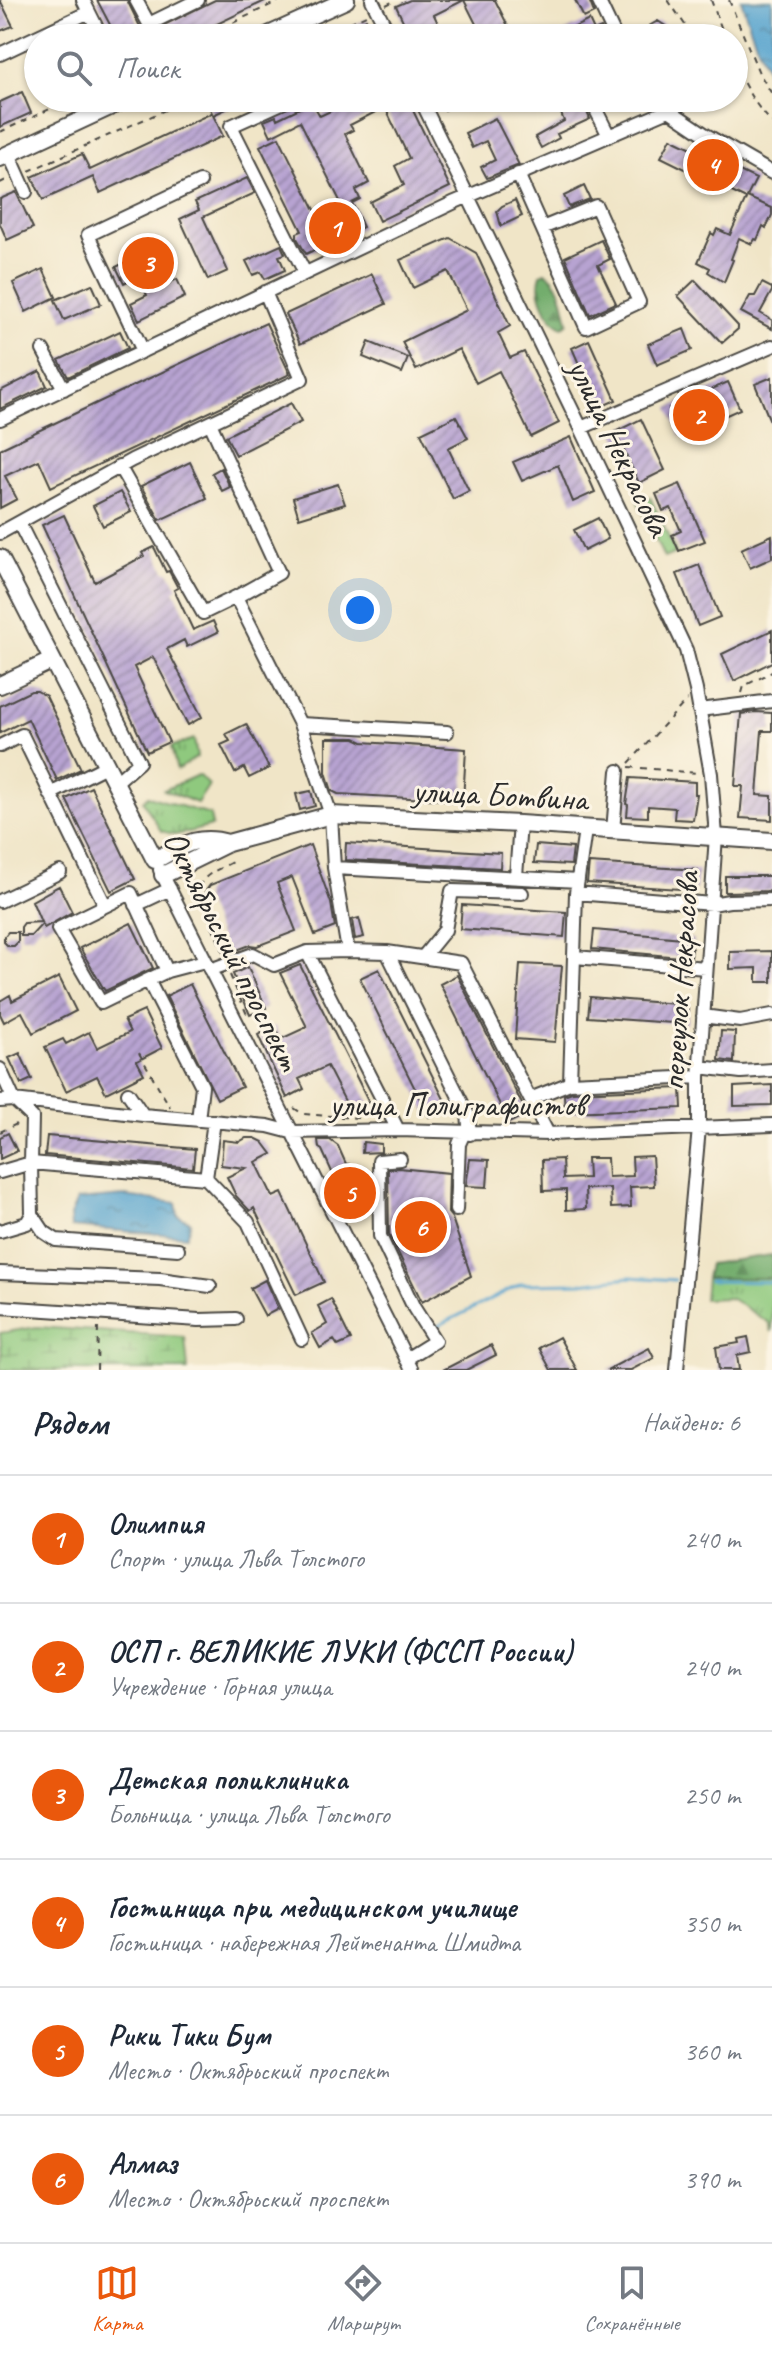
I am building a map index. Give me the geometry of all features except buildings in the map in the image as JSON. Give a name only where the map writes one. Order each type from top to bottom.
[{"type":"main road","points":[[293,24],[346,0]]},
{"type":"main road","points":[[5,156],[99,112]]},
{"type":"main road","name":"Октябрьский проспект","points":[[0,558],[155,860]]},
{"type":"main road","points":[[0,685],[51,661]]},
{"type":"main road","name":"улица Ботвина","points":[[166,882],[228,843],[331,815],[772,841]]},
{"type":"main road","name":"улица Ботвина","points":[[155,860],[193,840],[213,838],[228,843]]},
{"type":"street","points":[[83,0],[95,24]]},
{"type":"street","points":[[136,0],[149,24],[198,0]]},
{"type":"street","points":[[598,0],[609,24]]},
{"type":"street","points":[[375,4],[384,24]]},
{"type":"street","points":[[68,24],[89,12]]},
{"type":"street","points":[[0,54],[24,45]]},
{"type":"street","points":[[262,112],[231,126],[305,273]]},
{"type":"street","name":"улица Некрасова","points":[[427,112],[686,650],[711,774],[716,836]]},
{"type":"street","points":[[597,112],[609,136]]},
{"type":"street","points":[[0,419],[468,196],[664,112]]},
{"type":"street","points":[[672,112],[772,173]]},
{"type":"street","points":[[5,156],[26,192]]},
{"type":"street","points":[[518,174],[542,228],[586,327],[639,302],[596,206],[542,228]]},
{"type":"street","points":[[143,351],[88,235],[200,182]]},
{"type":"street","points":[[0,533],[119,466],[302,379],[265,292]]},
{"type":"street","points":[[581,428],[772,346]]},
{"type":"street","points":[[43,350],[64,389]]},
{"type":"street","points":[[119,466],[203,613],[279,573],[210,423]]},
{"type":"street","points":[[19,523],[139,762],[115,783]]},
{"type":"street","points":[[236,597],[300,724],[331,815],[334,868],[348,951]]},
{"type":"street","points":[[699,710],[772,701]]},
{"type":"street","points":[[300,724],[447,732]]},
{"type":"street","points":[[0,746],[22,735],[105,905]]},
{"type":"street","points":[[50,794],[106,766]]},
{"type":"street","points":[[613,831],[618,771]]},
{"type":"street","points":[[516,876],[520,824]]},
{"type":"street","points":[[570,1083],[577,887],[585,830]]},
{"type":"street","name":"переулок Некрасова","points":[[677,1370],[699,1128],[703,1016],[716,836]]},
{"type":"street","name":"Октябрьский проспект","points":[[155,860],[409,1364]]},
{"type":"street","points":[[334,868],[503,878],[516,876],[712,904],[772,900]]},
{"type":"street","points":[[0,901],[60,872]]},
{"type":"street","points":[[136,905],[166,882]]},
{"type":"street","points":[[423,957],[445,930],[452,891],[522,893]]},
{"type":"street","points":[[167,971],[131,893],[53,931],[101,1003],[167,971],[227,963],[253,954],[274,965],[307,952],[348,951],[387,952],[461,963],[548,1134]]},
{"type":"street","points":[[307,952],[398,1130]]},
{"type":"street","points":[[387,952],[468,1115],[467,1133],[459,1144],[456,1210]]},
{"type":"street","points":[[575,957],[706,968]]},
{"type":"street","points":[[148,980],[202,1086],[198,1120]]},
{"type":"street","points":[[703,1016],[740,1021],[772,1015]]},
{"type":"street","points":[[0,1069],[14,1100],[32,1117],[32,1214],[27,1223],[0,1231]]},
{"type":"street","points":[[530,1099],[570,1083],[700,1072],[772,1070]]},
{"type":"street","points":[[128,1093],[143,1115]]},
{"type":"street","name":"улица Полиграфистов","points":[[0,1101],[268,1126],[291,1132],[398,1130],[548,1134],[772,1125]]},
{"type":"street","points":[[206,1178],[214,1121]]},
{"type":"street","points":[[400,1159],[379,1161],[380,1236],[414,1308],[435,1341],[409,1364]]},
{"type":"street","points":[[0,1172],[31,1163],[206,1178],[248,1222],[302,1339]]},
{"type":"street","points":[[32,1214],[44,1232],[56,1240],[178,1249]]},
{"type":"street","points":[[0,1273],[160,1279],[210,1286]]},
{"type":"street","points":[[0,1307],[199,1320],[236,1319]]},
{"type":"path","points":[[230,24],[281,0]]},
{"type":"path","points":[[341,24],[375,4],[396,0]]},
{"type":"path","points":[[668,0],[684,24]]},
{"type":"path","points":[[711,0],[720,24]]},
{"type":"path","points":[[729,0],[739,24]]},
{"type":"path","points":[[748,46],[772,94]]},
{"type":"path","points":[[748,91],[760,111],[772,122]]},
{"type":"path","points":[[0,132],[44,112]]},
{"type":"path","points":[[0,183],[160,112]]},
{"type":"path","points":[[739,705],[744,686],[772,672]]},
{"type":"path","points":[[696,690],[626,767],[711,774]]},
{"type":"path","points":[[232,862],[204,878],[198,892],[250,1022]]},
{"type":"path","points":[[139,1053],[176,1118]]},
{"type":"path","points":[[293,1107],[303,1114],[359,1119]]},
{"type":"path","points":[[0,1132],[32,1117]]},
{"type":"path","points":[[97,1370],[98,1313]]},
{"type":"green space","points":[[545,272],[555,281],[561,294],[568,322],[565,326],[556,323],[543,304],[540,281],[541,274]]},
{"type":"green space","points":[[650,497],[676,553],[664,558],[638,502]]},
{"type":"green space","points":[[194,739],[197,757],[177,770],[171,747]]},
{"type":"green space","points":[[198,775],[209,785],[197,803],[164,790]]},
{"type":"green space","points":[[148,796],[210,815],[212,826],[176,835],[161,831],[143,801]]},
{"type":"green space","points":[[772,1255],[772,1278],[706,1278],[709,1264]]},
{"type":"green space","points":[[706,1278],[772,1278],[772,1332],[769,1323],[730,1298],[704,1299]]},
{"type":"green space","points":[[37,1327],[185,1337],[188,1370],[0,1370],[0,1333]]},
{"type":"water","points":[[741,0],[772,0],[772,81],[752,33]]},
{"type":"water","points":[[125,1196],[176,1203],[178,1216],[191,1222],[186,1236],[71,1227],[70,1216],[77,1200]]},
{"type":"waterway","points":[[432,1329],[521,1284],[581,1283],[630,1277],[675,1280]]},
{"type":"waterway","points":[[709,1281],[772,1282]]},
{"type":"place","name":"Гостиница при медицинском училище","points":[[713,165]]},
{"type":"place","name":"Олимпия","points":[[335,228]]},
{"type":"place","name":"Детская поликлиника","points":[[148,263]]},
{"type":"place","name":"ОСП г. ВЕЛИКИЕ ЛУКИ (ФССП России)","points":[[699,415]]},
{"type":"place","name":"Рики Тики Бум","points":[[350,1193]]},
{"type":"place","name":"Алмаз","points":[[421,1227]]}]
